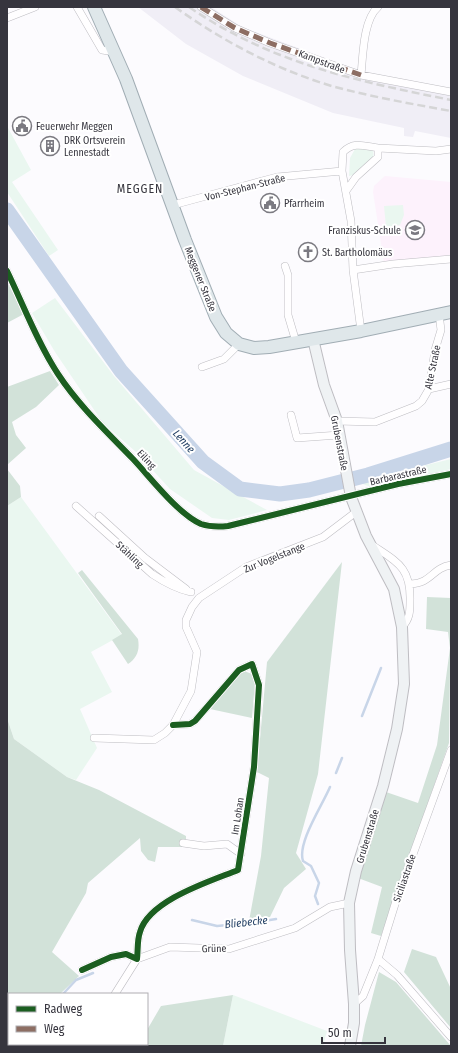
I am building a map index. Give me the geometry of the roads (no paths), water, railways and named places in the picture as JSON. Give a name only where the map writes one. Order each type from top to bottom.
[{"type":"main road","name":"Meggener Straße","points":[[94,7],[114,52],[216,317],[226,333],[239,344]]},
{"type":"main road","points":[[239,344],[254,348],[296,342],[361,331],[445,313]]},
{"type":"main road","name":"Grubenstraße","points":[[314,339],[324,385],[337,421],[350,495],[356,512],[394,589],[402,627],[404,684],[397,730],[383,786],[356,871],[349,902],[350,950],[354,1004],[354,1023],[350,1046]]},
{"type":"street","points":[[7,18],[35,7]]},
{"type":"street","points":[[77,7],[102,50],[114,52]]},
{"type":"street","name":"Kampstraße","points":[[201,7],[235,28],[263,40],[361,75],[451,92]]},
{"type":"street","points":[[361,75],[368,23],[373,11],[378,7]]},
{"type":"street","points":[[361,331],[353,270],[352,226],[342,171],[343,152],[349,146],[356,144],[378,148],[436,151],[451,148]]},
{"type":"street","points":[[346,191],[356,177],[378,157],[378,148]]},
{"type":"street","name":"Von-Stephan-Straße","points":[[173,205],[277,177],[342,171]]},
{"type":"street","points":[[353,270],[393,264],[451,259]]},
{"type":"street","points":[[284,266],[288,275],[288,315],[296,342]]},
{"type":"street","name":"Eiling","points":[[7,270],[50,359],[69,390],[101,427],[166,495],[192,518],[209,526],[228,526],[350,495]]},
{"type":"street","name":"Alte Straße","points":[[337,421],[375,422],[416,406],[422,401],[429,389],[435,350],[445,313]]},
{"type":"street","points":[[202,367],[224,359],[239,344]]},
{"type":"street","points":[[429,389],[451,384]]},
{"type":"street","points":[[291,415],[297,438],[339,435]]},
{"type":"street","name":"Barbarastraße","points":[[350,495],[451,474]]},
{"type":"street","name":"Stähling","points":[[76,506],[152,574],[165,583],[181,590],[191,592]]},
{"type":"street","name":"Zur Vogelstange","points":[[94,738],[154,740],[165,733],[173,725],[191,691],[197,652],[186,626],[186,620],[187,614],[199,598],[246,567],[323,537],[356,512]]},
{"type":"street","name":"Stähling","points":[[99,516],[145,558],[199,598]]},
{"type":"street","name":"Grubenstraße","points":[[371,544],[400,566],[407,574],[411,584],[410,613],[406,623],[402,627]]},
{"type":"street","points":[[411,584],[425,582],[439,569],[451,565]]},
{"type":"street","name":"Im Lohan","points":[[137,959],[140,931],[149,916],[175,896],[238,870],[254,767],[259,685],[252,664],[242,666],[238,670],[195,721],[190,724],[173,725]]},
{"type":"street","name":"Siciliastraße","points":[[354,1004],[363,996],[378,959],[396,901],[451,750]]},
{"type":"street","name":"Im Lohan","points":[[184,843],[204,846],[226,844],[241,854]]},
{"type":"street","name":"Grüne","points":[[137,959],[170,947],[229,949],[295,928],[330,907],[349,902]]},
{"type":"street","points":[[82,970],[111,957],[126,954],[137,959],[116,993]]},
{"type":"street","points":[[378,959],[397,975],[451,1037]]},
{"type":"waterway","name":"Lenne","points":[[7,210],[121,371],[203,462],[240,489],[280,494],[309,490],[368,475],[451,449]]},
{"type":"waterway","points":[[362,716],[381,668]]},
{"type":"waterway","points":[[336,773],[342,758]]},
{"type":"waterway","points":[[318,904],[315,896],[319,883],[311,866],[303,861],[302,853],[311,824],[330,787]]},
{"type":"waterway","name":"Bliebecke","points":[[192,920],[217,926],[276,919]]},
{"type":"waterway","name":"Bliebecke","points":[[64,993],[76,980],[93,973]]},
{"type":"railway","points":[[175,7],[213,32],[252,54],[313,80],[349,91],[451,111]]},
{"type":"railway","points":[[189,7],[220,26],[283,56],[348,77],[451,100]]},
{"type":"place","name":"Feuerwehr Meggen","points":[[22,126]]},
{"type":"place","name":"DRK Ortsverein Lennestadt","points":[[50,146]]},
{"type":"place","name":"Pfarrheim","points":[[270,203]]},
{"type":"place","name":"Franziskus-Schule","points":[[415,230]]},
{"type":"place","name":"St. Bartholomäus","points":[[308,252]]},
{"type":"district","name":"MEGGEN","points":[[140,189]]}]
